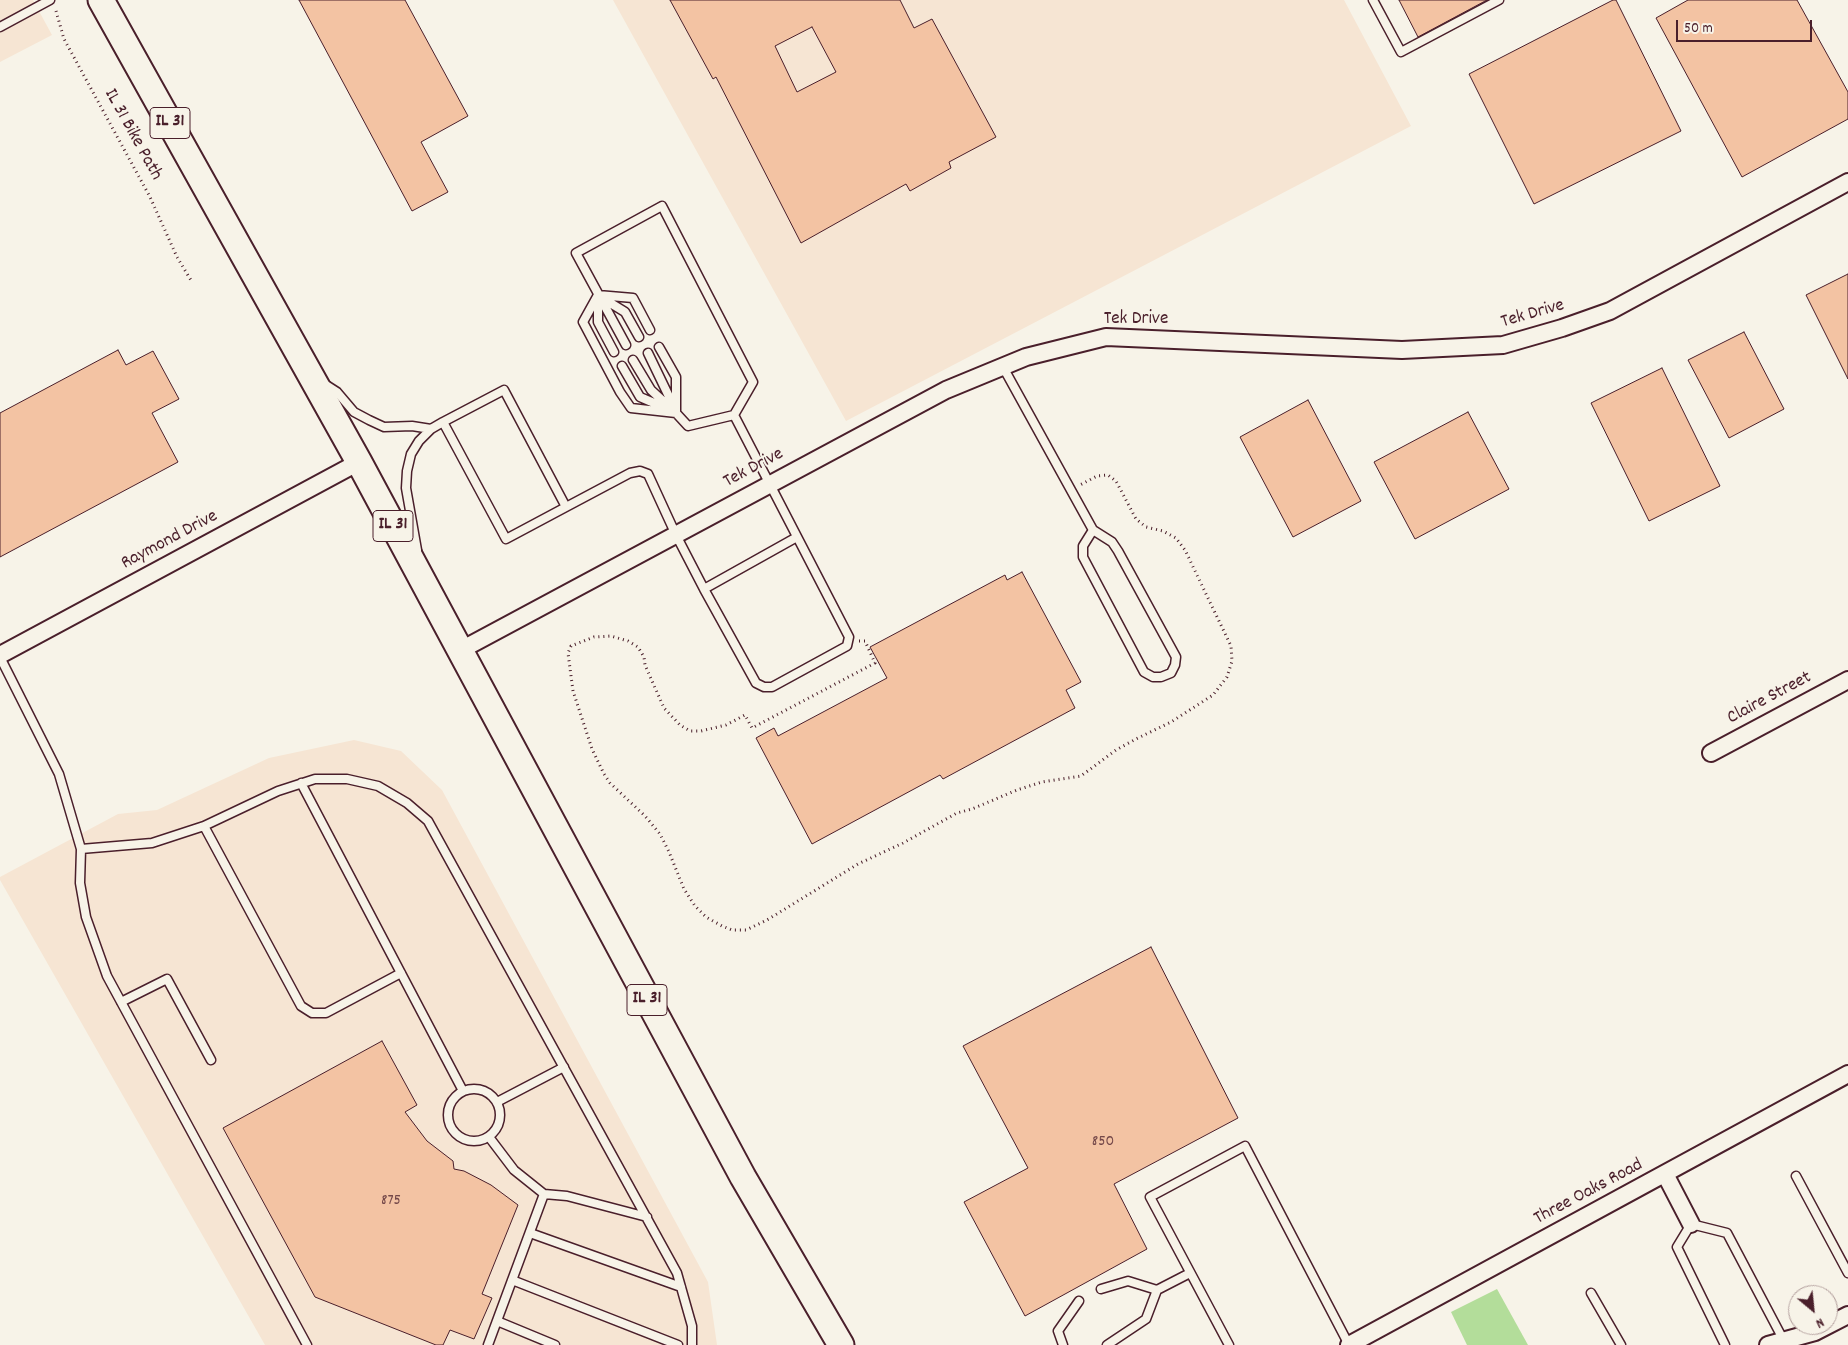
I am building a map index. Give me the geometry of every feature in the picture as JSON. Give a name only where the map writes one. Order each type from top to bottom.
[{"type":"main road","name":"IL 31","points":[[101,0],[359,462],[743,1177],[841,1345]]},
{"type":"street","name":"Tek Drive","points":[[459,651],[946,390],[1026,357],[1106,336],[1402,350],[1503,345],[1562,328],[1610,310],[1848,182]]},
{"type":"street","name":"Raymond Drive","points":[[0,656],[359,462]]},
{"type":"street","name":"Claire Street","points":[[1711,753],[1848,680]]},
{"type":"street","name":"Three Oaks Road","points":[[1349,1345],[1848,1074]]},
{"type":"street","points":[[1665,1174],[1690,1224]]},
{"type":"street","points":[[1776,1343],[1815,1332],[1848,1315]]},
{"type":"lane","points":[[1374,0],[1401,52],[1499,0]]},
{"type":"lane","points":[[0,27],[52,3]]},
{"type":"lane","points":[[626,345],[576,253],[662,206],[753,382],[734,415],[688,426],[651,390],[634,360]]},
{"type":"lane","points":[[598,295],[633,298],[650,330]]},
{"type":"lane","points":[[598,295],[625,312],[639,337]]},
{"type":"lane","points":[[598,295],[598,322],[614,352]]},
{"type":"lane","points":[[598,295],[583,322],[620,392],[631,408],[676,413]]},
{"type":"lane","points":[[659,347],[676,377],[676,413]]},
{"type":"lane","points":[[648,353],[676,413]]},
{"type":"lane","points":[[622,366],[640,397],[676,413]]},
{"type":"lane","points":[[1003,367],[1093,530],[1112,542],[1118,551],[1176,657],[1176,665],[1170,673],[1161,678],[1153,677],[1144,672],[1083,557],[1082,546],[1093,530]]},
{"type":"lane","points":[[311,376],[337,392],[354,412],[384,427],[412,426],[431,429]]},
{"type":"lane","points":[[418,572],[417,547],[406,488],[406,471],[411,454],[419,441],[431,429],[504,390],[566,507]]},
{"type":"lane","points":[[443,422],[506,539],[630,473],[640,470],[648,474],[704,589],[756,683],[764,687],[772,687],[846,646],[849,637],[734,415]]},
{"type":"lane","points":[[704,589],[797,537]]},
{"type":"lane","points":[[0,656],[60,774],[81,849],[80,883],[86,917],[107,976],[306,1345]]},
{"type":"lane","points":[[81,849],[152,843],[204,826],[278,791],[316,779],[347,779],[378,786],[407,803],[428,821],[677,1273],[692,1326],[692,1345]]},
{"type":"lane","points":[[300,784],[463,1091]]},
{"type":"lane","points":[[204,826],[301,1006],[312,1013],[326,1013],[401,973]]},
{"type":"lane","points":[[122,1002],[168,979],[211,1060]]},
{"type":"lane","points":[[498,1102],[564,1067]]},
{"type":"lane","points":[[472,1088],[481,1089],[489,1092],[498,1102],[501,1116],[499,1124],[495,1132],[488,1137],[472,1141],[464,1139],[457,1135],[452,1128],[448,1112],[450,1104],[463,1091],[472,1088]]},
{"type":"lane","points":[[488,1137],[514,1170],[544,1194],[567,1196],[647,1217]]},
{"type":"lane","points":[[1229,1345],[1150,1197],[1245,1146],[1349,1345]]},
{"type":"lane","points":[[1796,1176],[1848,1273]]},
{"type":"lane","points":[[488,1345],[544,1194]]},
{"type":"lane","points":[[1724,1345],[1677,1247],[1690,1224],[1727,1233],[1776,1343]]},
{"type":"lane","points":[[530,1233],[681,1287]]},
{"type":"lane","points":[[1107,1345],[1146,1319],[1157,1290],[1190,1273]]},
{"type":"lane","points":[[512,1280],[678,1345]]},
{"type":"lane","points":[[1101,1289],[1128,1281],[1157,1290]]},
{"type":"lane","points":[[1591,1293],[1621,1345]]},
{"type":"lane","points":[[1063,1345],[1058,1331],[1079,1301]]},
{"type":"lane","points":[[497,1321],[556,1345]]},
{"type":"path","name":"IL 31 Bike Path","points":[[52,3],[64,40],[150,197],[192,282]]},
{"type":"path","points":[[848,642],[865,641],[875,663],[752,728],[745,715],[726,725],[701,731],[690,731],[680,725],[664,708],[644,657],[638,647],[628,641],[611,636],[594,637],[571,646],[568,653],[573,691],[592,749],[604,774],[610,783],[645,816],[660,834],[684,889],[695,906],[706,917],[722,926],[732,930],[746,930],[767,920],[858,864],[903,843],[957,813],[1042,782],[1081,776],[1116,750],[1171,722],[1213,695],[1227,677],[1232,661],[1232,646],[1185,550],[1176,538],[1163,531],[1146,527],[1136,519],[1116,481],[1108,475],[1098,476],[1071,490]]},
{"type":"shaded area","points":[[0,0],[33,0],[52,35],[0,62]]},
{"type":"shaded area","points":[[613,0],[1344,0],[1411,126],[846,421]]},
{"type":"shaded area","points":[[354,740],[401,751],[442,790],[708,1282],[717,1345],[265,1345],[0,877],[118,814],[157,810],[269,758]]},
{"type":"green space","points":[[1497,1289],[1528,1345],[1467,1345],[1451,1312]]},
{"type":"building","points":[[299,0],[405,0],[468,116],[421,142],[448,192],[412,211]]},
{"type":"building","points":[[670,0],[900,0],[914,28],[932,19],[996,137],[949,162],[951,168],[910,191],[906,184],[801,243],[716,77],[713,79]],"holes":[[[812,27],[836,72],[797,92],[775,46]]]},
{"type":"building","points":[[1399,0],[1487,0],[1418,37]]},
{"type":"building","points":[[1616,0],[1681,131],[1534,204],[1469,74]]},
{"type":"building","points":[[1688,0],[1797,0],[1848,92],[1848,119],[1742,177],[1656,18]]},
{"type":"building","points":[[1848,274],[1848,379],[1806,295]]},
{"type":"building","points":[[1744,332],[1784,409],[1729,438],[1688,360]]},
{"type":"building","points":[[118,350],[126,365],[153,351],[179,399],[152,413],[178,462],[0,557],[0,413]]},
{"type":"building","points":[[1662,368],[1720,486],[1649,521],[1591,403]]},
{"type":"building","points":[[1308,400],[1361,501],[1293,537],[1240,437]]},
{"type":"building","points":[[1468,412],[1509,489],[1415,539],[1374,462]]},
{"type":"building","points":[[1022,572],[1081,682],[1066,690],[1075,708],[943,779],[940,775],[812,844],[756,738],[774,728],[778,736],[887,678],[870,647],[1005,575],[1007,580]]},
{"type":"building","points":[[1151,947],[1238,1118],[1114,1184],[1147,1249],[1025,1316],[964,1202],[1028,1168],[963,1046]]},
{"type":"building","points":[[382,1041],[417,1105],[405,1112],[427,1141],[453,1161],[454,1169],[464,1171],[491,1185],[518,1205],[482,1294],[492,1298],[474,1339],[450,1330],[443,1345],[436,1345],[315,1297],[223,1128]]}]
